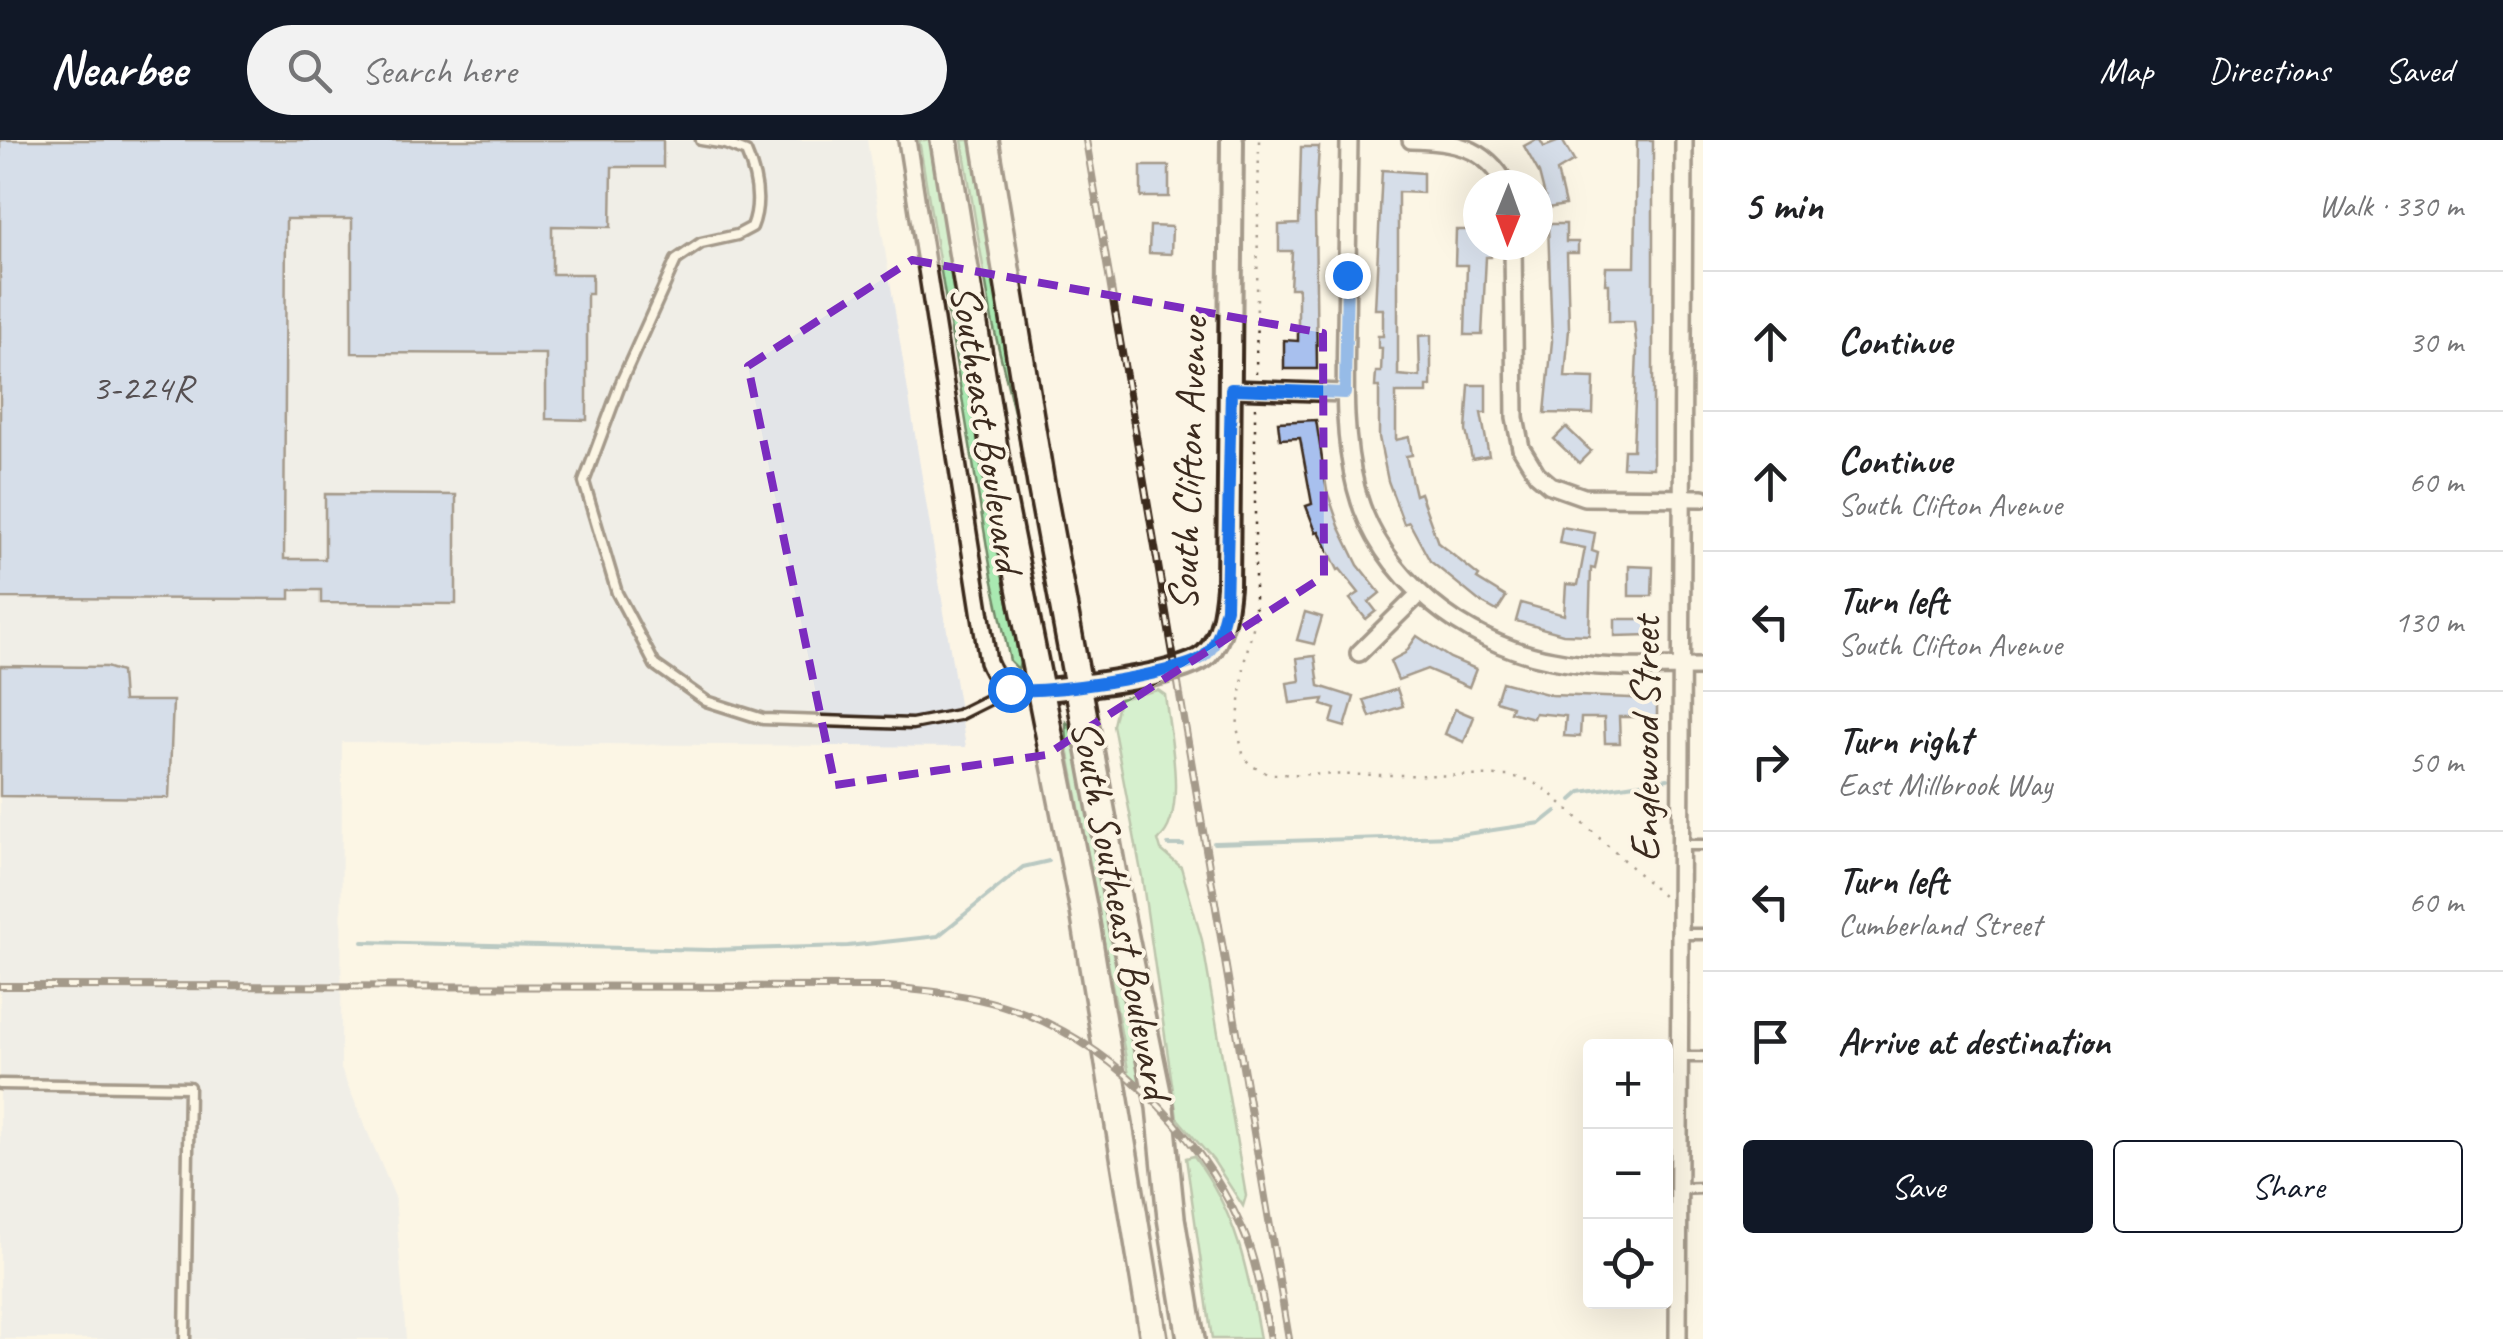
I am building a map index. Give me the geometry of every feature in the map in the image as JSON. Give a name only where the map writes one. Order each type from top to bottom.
[{"type":"main road","name":"South Southeast Boulevard","points":[[944,140],[1000,492],[1084,912],[1154,1339]]},
{"type":"main road","name":"South Southeast Boulevard","points":[[985,140],[1041,484],[1160,1107],[1171,1218],[1191,1339]]},
{"type":"street","name":"Southeast Boulevard","points":[[907,140],[988,662],[993,674],[1010,689]]},
{"type":"street","name":"South Clifton Avenue","points":[[1038,691],[1175,670],[1206,656],[1214,643],[1226,608],[1228,587],[1232,140]]},
{"type":"street","points":[[1349,140],[1345,393],[1348,439],[1360,501],[1386,551],[1420,593],[1456,621],[1484,638],[1529,655],[1576,664],[1703,667]]},
{"type":"street","points":[[1411,140],[1446,142],[1476,150],[1497,170]]},
{"type":"street","name":"Englewood Street","points":[[1678,1339],[1684,140]]},
{"type":"street","points":[[1512,260],[1514,405],[1518,437],[1528,462],[1550,485],[1584,497],[1703,498]]},
{"type":"street","points":[[1231,389],[1345,393]]},
{"type":"street","points":[[1359,653],[1420,593]]},
{"type":"street","points":[[1010,689],[1038,691]]},
{"type":"lane","points":[[701,140],[746,152],[755,174],[758,211],[752,227],[702,244],[676,260],[622,380],[584,482],[617,593],[656,665],[706,701],[763,719],[912,724],[958,715],[1010,689]]},
{"type":"lane","points":[[1679,845],[1703,845]]},
{"type":"lane","points":[[1679,934],[1703,934]]},
{"type":"lane","points":[[1679,1057],[1703,1057]]},
{"type":"lane","points":[[0,1084],[190,1087],[185,1339]]},
{"type":"lane","points":[[1678,1189],[1703,1188]]},
{"type":"path","points":[[1259,140],[1255,620],[1237,715],[1239,746],[1244,758],[1268,774],[1510,776],[1529,780],[1548,791],[1663,894],[1670,907]]},
{"type":"highlighted area","points":[[912,260],[1323,333],[1324,576],[1046,755],[835,785],[748,366]]},
{"type":"shaded area","points":[[0,140],[867,140],[966,747],[342,742],[341,1069],[395,1197],[406,1339],[0,1339]]},
{"type":"green space","points":[[919,140],[935,140],[975,402],[979,455],[1020,663],[1018,669],[1010,661],[992,577]]},
{"type":"green space","points":[[962,140],[976,140],[1060,629],[1058,652],[1014,412],[992,320]]},
{"type":"green space","points":[[1158,690],[1165,695],[1175,793],[1173,812],[1158,840],[1161,850],[1181,867],[1202,940],[1246,1196],[1243,1206],[1213,1160],[1177,1118],[1142,877],[1113,725],[1119,699]]},
{"type":"green space","points":[[1066,722],[1073,728],[1147,1089],[1129,1075]]},
{"type":"green space","points":[[1194,1156],[1231,1221],[1260,1339],[1212,1339],[1186,1158]]},
{"type":"building","points":[[0,140],[663,140],[663,167],[612,167],[611,227],[552,226],[552,274],[592,274],[592,294],[587,294],[587,420],[546,419],[546,354],[352,353],[352,219],[286,219],[284,559],[325,559],[325,494],[456,495],[456,604],[321,603],[321,590],[290,590],[290,599],[0,598]]},
{"type":"building","points":[[1535,140],[1540,140],[1544,147],[1562,140],[1574,161],[1557,171],[1565,205],[1553,207],[1553,170],[1537,170],[1524,146]]},
{"type":"building","points":[[1637,140],[1653,140],[1653,468],[1623,467],[1624,450],[1633,450],[1637,351],[1634,322],[1609,322],[1609,284],[1605,284],[1606,267],[1635,267]]},
{"type":"building","points":[[1301,147],[1319,147],[1315,211],[1317,369],[1284,369],[1284,340],[1298,341],[1298,288],[1290,288],[1292,251],[1279,251],[1279,225],[1299,224]]},
{"type":"building","points":[[1141,166],[1169,166],[1169,197],[1141,197]]},
{"type":"building","points":[[1382,170],[1423,173],[1423,193],[1398,192],[1398,375],[1420,377],[1419,336],[1431,335],[1431,386],[1427,386],[1427,393],[1396,393],[1396,440],[1409,437],[1412,455],[1406,456],[1415,495],[1420,493],[1438,543],[1479,576],[1477,579],[1506,597],[1497,611],[1430,561],[1409,522],[1404,524],[1388,481],[1379,437],[1379,387],[1375,387],[1376,372],[1381,372],[1378,336],[1383,336],[1383,309],[1375,309]]},
{"type":"building","points":[[1553,224],[1566,224],[1566,242],[1578,242],[1578,253],[1567,253],[1569,329],[1565,377],[1594,378],[1593,414],[1545,413],[1552,341],[1549,260],[1553,260]]},
{"type":"building","points":[[1150,226],[1172,227],[1171,254],[1149,253]]},
{"type":"building","points":[[1456,230],[1463,230],[1463,260],[1486,260],[1482,335],[1465,335],[1467,265],[1455,265]]},
{"type":"building","points":[[1469,385],[1486,385],[1486,413],[1481,413],[1489,456],[1472,459],[1466,431]]},
{"type":"building","points":[[1316,420],[1327,491],[1339,526],[1358,565],[1380,593],[1369,602],[1376,611],[1366,619],[1350,599],[1359,593],[1338,570],[1306,506],[1312,504],[1300,438],[1280,439],[1278,422]]},
{"type":"building","points":[[1566,427],[1591,451],[1579,463],[1554,439]]},
{"type":"building","points":[[1562,527],[1595,533],[1592,551],[1598,553],[1595,569],[1591,568],[1589,635],[1563,634],[1516,621],[1521,603],[1564,615],[1566,584],[1578,585],[1585,548],[1559,543]]},
{"type":"building","points":[[1629,566],[1653,567],[1652,596],[1629,596]]},
{"type":"building","points":[[1305,612],[1322,617],[1314,644],[1297,640]]},
{"type":"building","points":[[1615,619],[1651,619],[1651,635],[1615,636]]},
{"type":"building","points":[[1417,636],[1450,658],[1476,669],[1469,687],[1427,669],[1398,680],[1390,661],[1405,653]]},
{"type":"building","points":[[1315,656],[1319,686],[1354,697],[1345,727],[1331,723],[1335,709],[1322,705],[1324,699],[1290,703],[1287,683],[1300,681],[1297,658]]},
{"type":"building","points":[[0,666],[106,667],[121,672],[123,701],[173,701],[169,798],[0,796]]},
{"type":"building","points":[[1502,682],[1551,695],[1657,699],[1657,725],[1647,725],[1646,717],[1619,717],[1620,743],[1605,743],[1604,718],[1581,718],[1580,737],[1564,736],[1566,716],[1535,713],[1533,718],[1510,712],[1512,706],[1496,701]]},
{"type":"building","points":[[1397,689],[1403,706],[1370,717],[1364,700]]},
{"type":"building","points":[[1455,709],[1474,717],[1464,742],[1445,734]]},
{"type":"waterway","points":[[1572,800],[1581,792],[1668,779]]},
{"type":"waterway","points":[[1214,843],[1453,836],[1541,823],[1556,811]]},
{"type":"waterway","points":[[1168,845],[1183,845]]},
{"type":"waterway","points":[[363,942],[710,950],[848,946],[938,936],[1023,867],[1049,861]]},
{"type":"railway","points":[[1086,140],[1289,1339]]},
{"type":"railway","points":[[0,986],[888,987],[1001,1005],[1077,1039],[1144,1091],[1174,1122],[1223,1191],[1242,1228],[1256,1268],[1270,1339]]},
{"type":"route","points":[[1010,689],[1038,691],[1175,670],[1206,656],[1220,630],[1228,587],[1231,389],[1345,393],[1347,275]]}]
